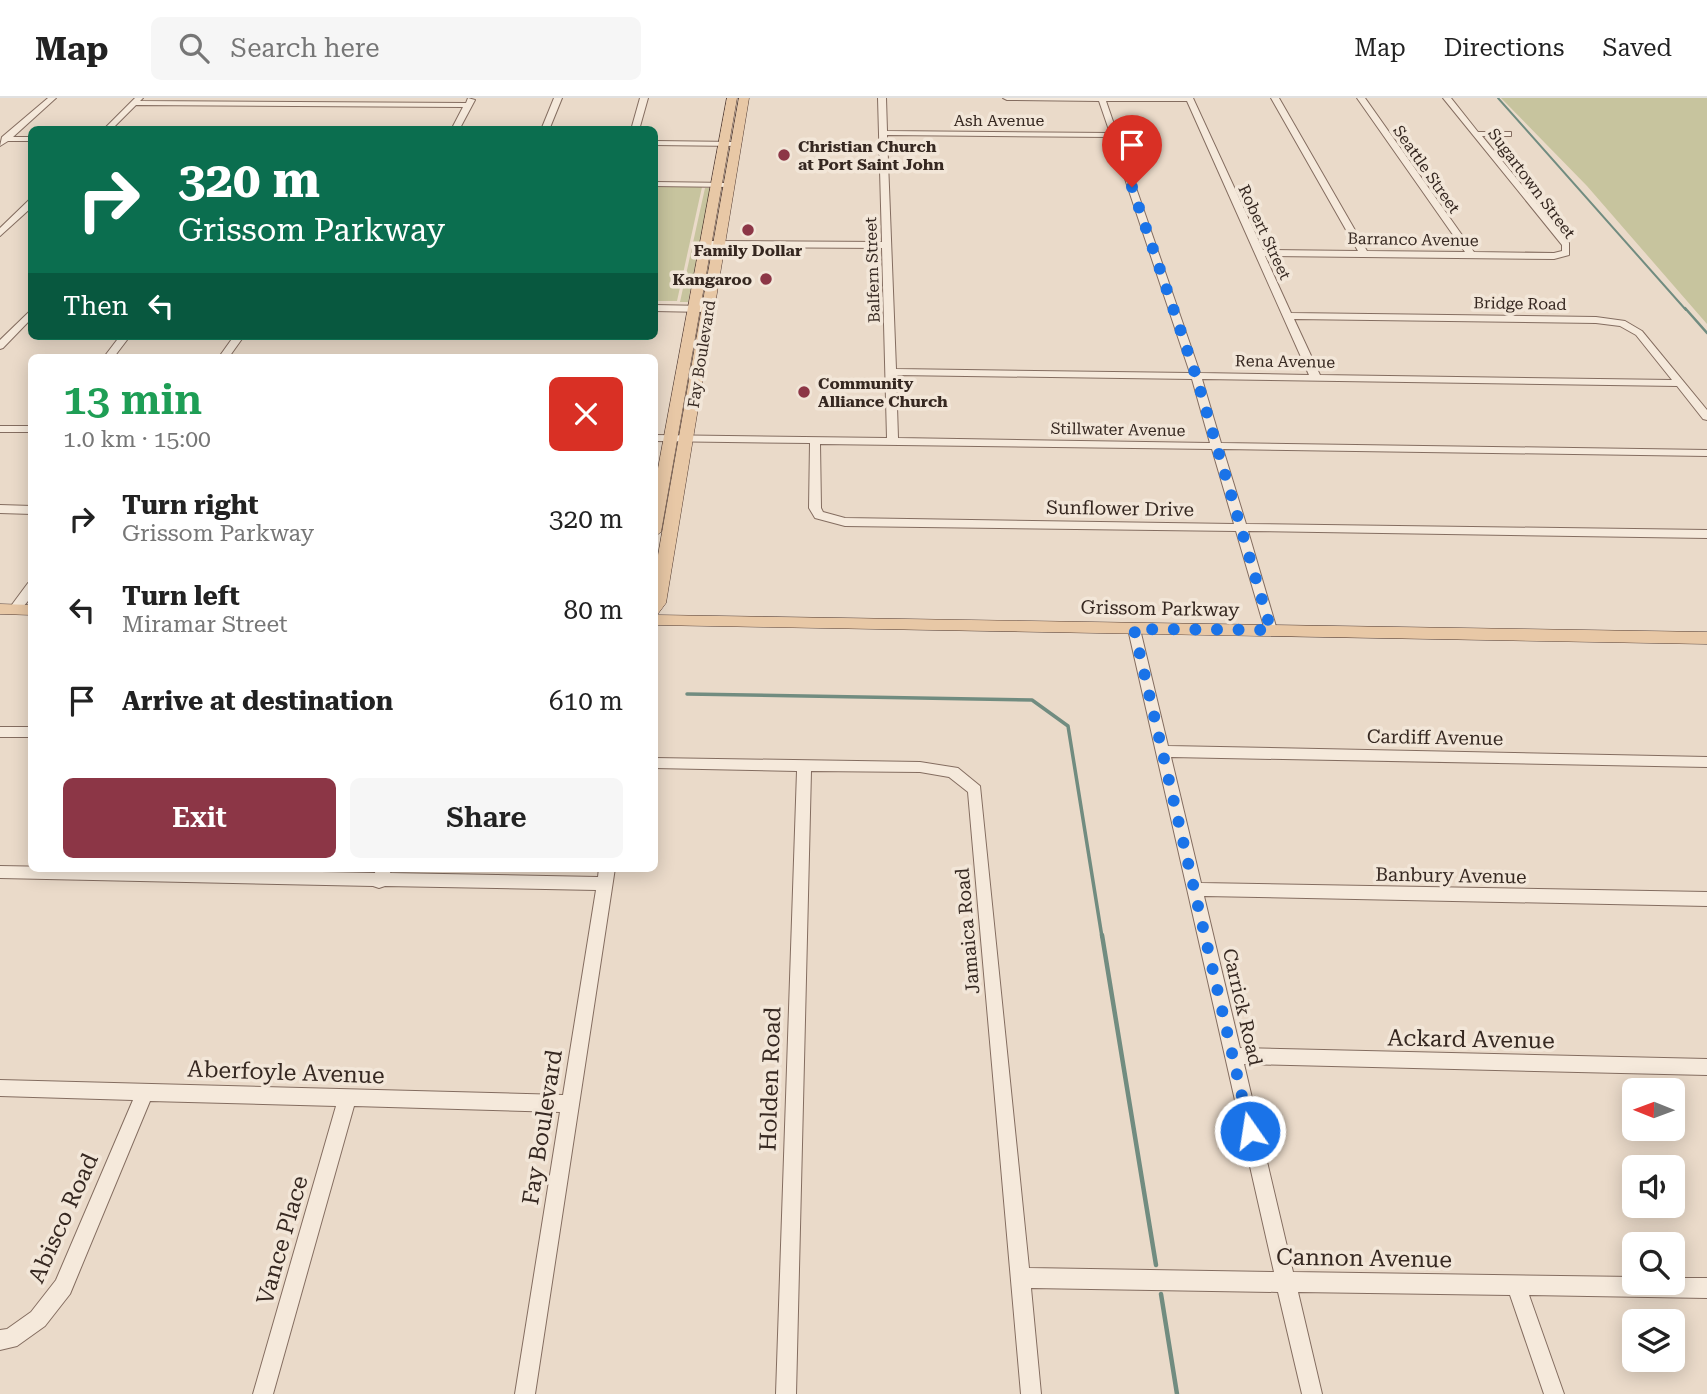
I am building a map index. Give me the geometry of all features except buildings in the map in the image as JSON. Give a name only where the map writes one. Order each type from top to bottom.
[{"type":"main road","name":"Fay Boulevard","points":[[658,509],[732,98]]},
{"type":"main road","name":"Fay Boulevard","points":[[658,603],[744,98]]},
{"type":"main road","name":"Grissom Parkway","points":[[658,620],[1707,638]]},
{"type":"street","points":[[3,141],[52,98]]},
{"type":"street","points":[[547,126],[558,98]]},
{"type":"street","points":[[636,126],[644,98]]},
{"type":"street","name":"Balfern Street","points":[[882,98],[893,442]]},
{"type":"street","points":[[1007,98],[1189,99]]},
{"type":"street","points":[[1275,98],[1364,254]]},
{"type":"street","name":"Seattle Street","points":[[1361,98],[1471,255]]},
{"type":"street","name":"Sugartown Street","points":[[1447,98],[1566,245],[1566,253]]},
{"type":"street","points":[[1102,99],[1196,376],[1271,630]]},
{"type":"street","name":"Robert Street","points":[[1189,99],[1316,377]]},
{"type":"street","points":[[110,126],[137,100],[470,102],[457,126]]},
{"type":"street","name":"Ash Avenue","points":[[884,133],[1114,135]]},
{"type":"street","points":[[1477,134],[1508,134]]},
{"type":"street","points":[[3,141],[28,139]]},
{"type":"street","points":[[658,143],[737,144]]},
{"type":"street","points":[[658,184],[730,185]]},
{"type":"street","points":[[0,233],[28,206]]},
{"type":"street","points":[[705,244],[887,245]]},
{"type":"street","name":"Barranco Avenue","points":[[1259,253],[1553,256],[1566,253]]},
{"type":"street","points":[[658,308],[709,309]]},
{"type":"street","points":[[0,346],[28,316]]},
{"type":"street","name":"Bridge Road","points":[[1289,316],[1622,323],[1639,333],[1707,417]]},
{"type":"street","points":[[111,354],[122,340]]},
{"type":"street","name":"Rena Avenue","points":[[890,372],[1680,383]]},
{"type":"street","points":[[0,429],[28,429]]},
{"type":"street","name":"Stillwater Avenue","points":[[658,438],[1707,453]]},
{"type":"street","name":"Sunflower Drive","points":[[815,441],[813,501],[819,515],[832,520],[1707,534]]},
{"type":"street","points":[[0,509],[28,510]]},
{"type":"street","points":[[15,609],[28,591]]},
{"type":"street","name":"Carrick Road","points":[[1134,629],[1312,1394]]},
{"type":"street","points":[[0,732],[28,732]]},
{"type":"street","name":"Cardiff Avenue","points":[[1161,751],[1707,762]]},
{"type":"street","name":"Jamaica Road","points":[[658,763],[920,767],[953,772],[975,790],[1031,1394]]},
{"type":"street","name":"Holden Road","points":[[786,1394],[804,766]]},
{"type":"street","points":[[0,872],[606,876]]},
{"type":"street","name":"Fay Boulevard","points":[[525,1394],[606,876]]},
{"type":"street","name":"Banbury Avenue","points":[[1194,889],[1707,900]]},
{"type":"street","name":"Ackard Avenue","points":[[1233,1056],[1707,1067]]},
{"type":"street","name":"Aberfoyle Avenue","points":[[0,1088],[570,1104]]},
{"type":"street","name":"Abisco Road","points":[[0,1340],[10,1339],[38,1319],[63,1287],[145,1092]]},
{"type":"street","name":"Vance Place","points":[[263,1394],[347,1099]]},
{"type":"street","name":"Cannon Avenue","points":[[1020,1278],[1707,1288]]},
{"type":"street","points":[[1516,1285],[1555,1394]]},
{"type":"shaded area","points":[[1501,98],[1707,98],[1707,324],[1587,186]]},
{"type":"shaded area","points":[[658,187],[702,187],[677,301],[658,301]]},
{"type":"shaded area","points":[[705,188],[711,188],[688,302],[680,302]]},
{"type":"waterway","points":[[1498,98],[1686,310]]},
{"type":"waterway","points":[[1685,308],[1707,333]]},
{"type":"waterway","points":[[687,694],[1032,700],[1068,726],[1102,937]]},
{"type":"waterway","points":[[1102,935],[1156,1265]]},
{"type":"waterway","points":[[1161,1294],[1177,1394]]},
{"type":"place","name":"Christian Church at Port Saint John","points":[[784,155]]},
{"type":"place","name":"Family Dollar","points":[[748,230]]},
{"type":"place","name":"Kangaroo","points":[[766,279]]},
{"type":"place","name":"Community Alliance Church","points":[[804,392]]},
{"type":"route","points":[[1132,187],[1196,376],[1271,630],[1134,629],[1250,1131]]}]
